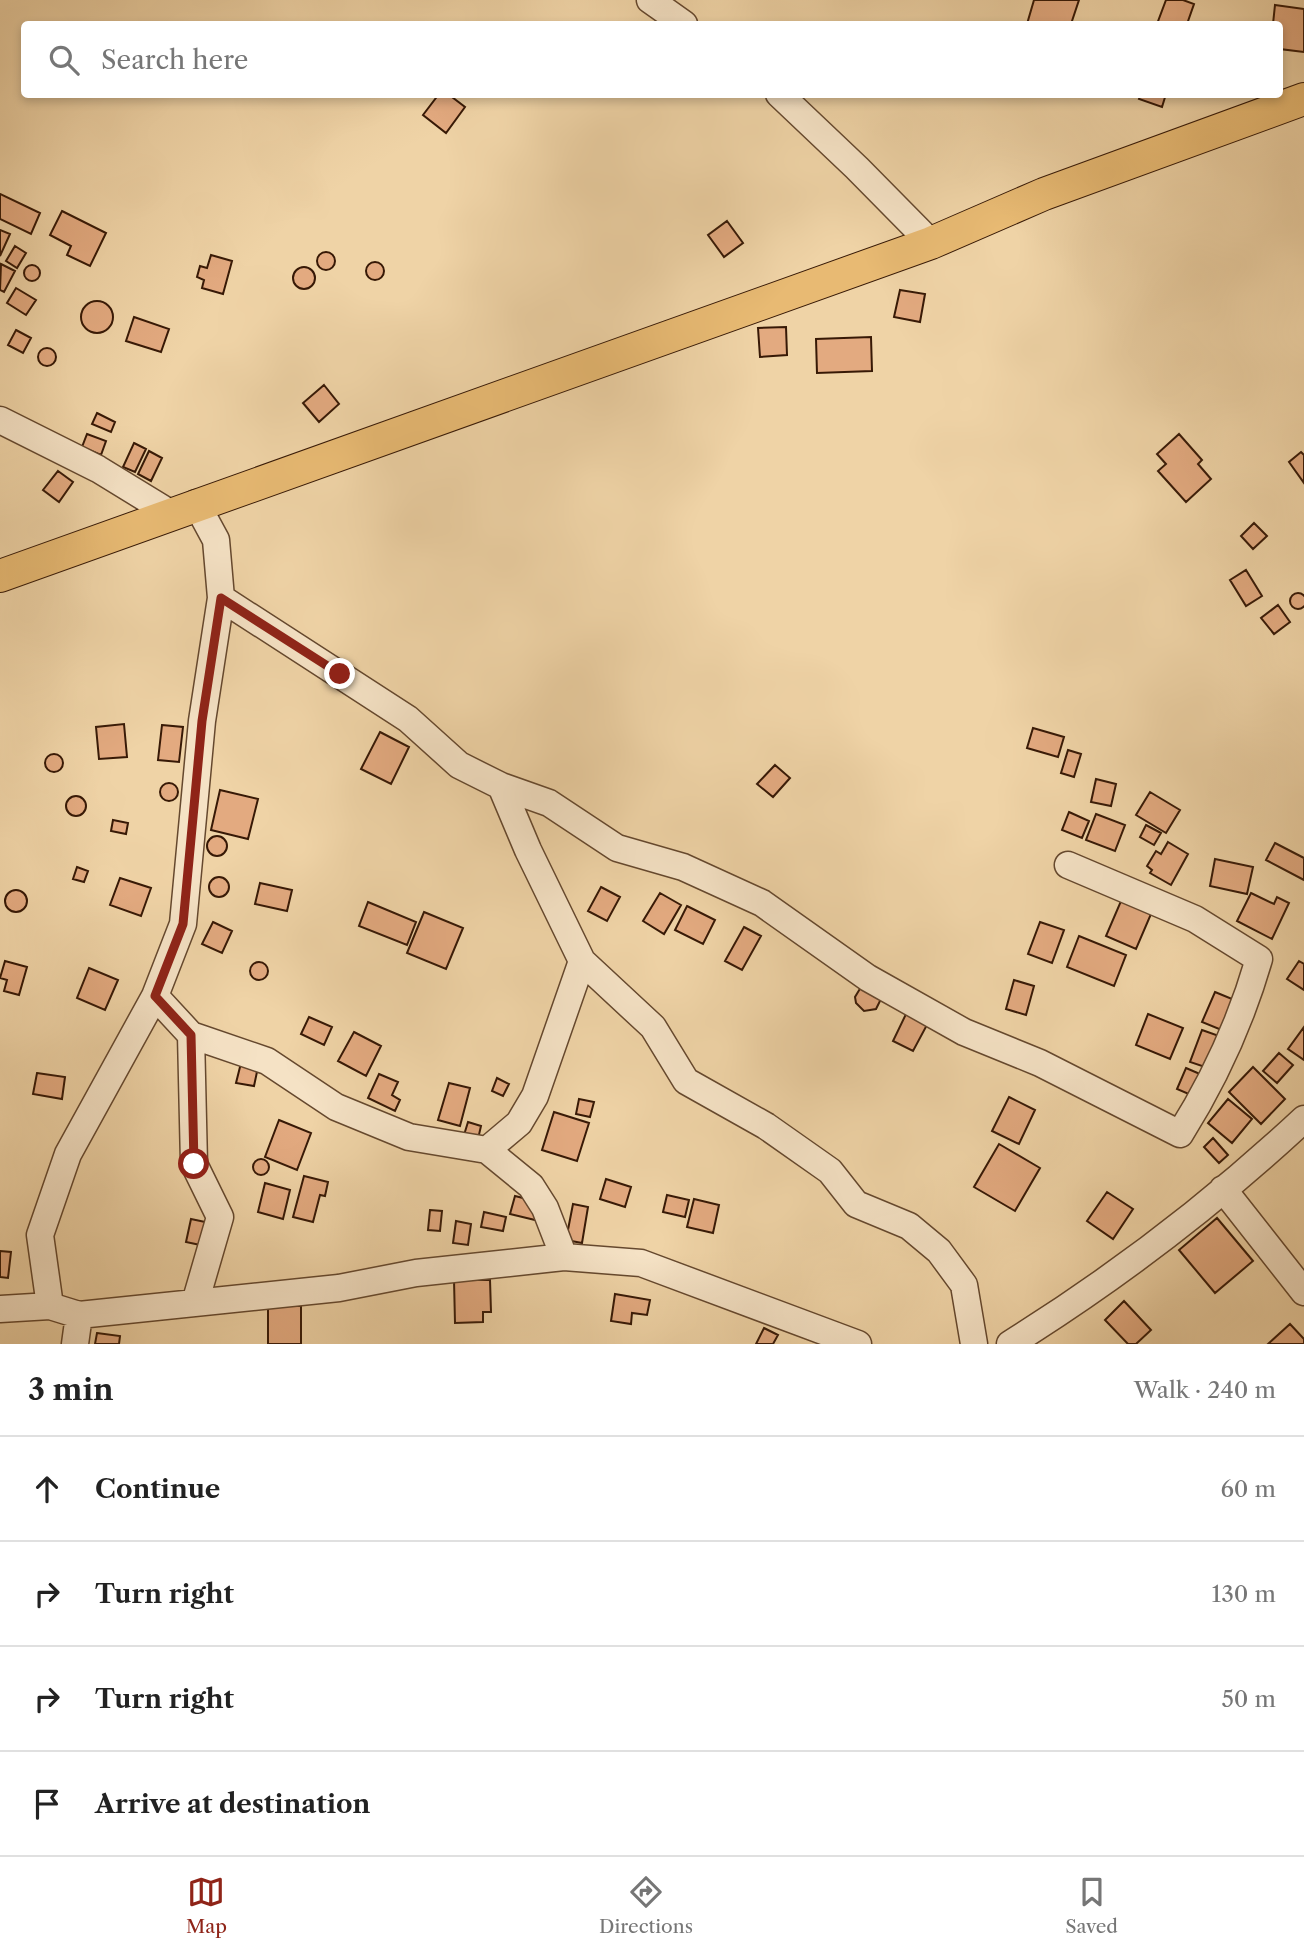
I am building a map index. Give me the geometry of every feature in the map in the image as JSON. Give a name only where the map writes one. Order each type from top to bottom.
[{"type":"main road","points":[[0,576],[183,508],[931,243],[1044,194],[1304,99]]},
{"type":"street","points":[[650,0],[680,21]]},
{"type":"street","points":[[783,98],[857,167],[931,243]]},
{"type":"street","points":[[0,420],[183,508],[216,540],[221,598],[202,721],[183,924],[155,996],[68,1154],[40,1235],[50,1306]]},
{"type":"street","points":[[221,598],[408,719],[459,765],[501,786],[549,803],[617,848],[683,867],[762,903],[868,978],[964,1032],[1040,1063],[1180,1134],[1209,1085],[1247,999],[1259,959],[1195,919],[1068,865]]},
{"type":"street","points":[[501,786],[528,850],[582,961],[653,1027],[686,1081],[766,1126],[830,1171],[856,1204],[909,1226],[939,1251],[964,1285],[974,1344]]},
{"type":"street","points":[[487,1150],[519,1123],[535,1096],[582,961]]},
{"type":"street","points":[[155,996],[191,1035],[267,1061],[336,1107],[409,1137],[487,1150],[531,1186],[545,1208],[565,1257]]},
{"type":"street","points":[[191,1035],[194,1164],[220,1217],[195,1303]]},
{"type":"street","points":[[1018,1341],[1083,1298],[1247,1172],[1304,1119]]},
{"type":"street","points":[[1223,1189],[1304,1292]]},
{"type":"street","points":[[0,1309],[50,1306],[79,1315],[339,1288],[415,1273],[565,1257],[641,1263],[858,1344]]},
{"type":"street","points":[[75,1344],[79,1315]]},
{"type":"building","points":[[1034,0],[1079,0],[1072,21],[1028,21]]},
{"type":"building","points":[[1166,0],[1183,0],[1194,4],[1188,21],[1158,21]]},
{"type":"building","points":[[1275,5],[1304,9],[1304,52],[1283,49],[1283,21],[1273,21]]},
{"type":"building","points":[[436,98],[453,98],[465,107],[446,133],[423,115]]},
{"type":"building","points":[[1139,98],[1165,98],[1162,107]]},
{"type":"building","points":[[0,194],[40,213],[31,234],[0,219]]},
{"type":"building","points":[[62,211],[106,233],[90,266],[67,255],[71,246],[50,235]]},
{"type":"building","points":[[727,221],[743,243],[724,257],[708,235]]},
{"type":"building","points":[[0,230],[10,234],[0,256]]},
{"type":"building","points":[[15,246],[26,253],[17,268],[6,261]]},
{"type":"building","points":[[322,252],[330,252],[335,261],[333,268],[322,270],[317,265],[317,257]]},
{"type":"building","points":[[211,255],[232,261],[223,294],[202,288],[204,280],[197,277],[200,266],[207,268]]},
{"type":"building","points":[[371,262],[379,262],[384,271],[382,278],[371,280],[366,275],[366,267]]},
{"type":"building","points":[[1,264],[15,271],[4,292],[0,290]]},
{"type":"building","points":[[29,265],[35,265],[40,273],[38,279],[29,281],[24,276],[24,270]]},
{"type":"building","points":[[304,267],[314,274],[315,278],[308,288],[304,289],[294,282],[293,278],[300,268]]},
{"type":"building","points":[[16,288],[36,300],[26,315],[7,303]]},
{"type":"building","points":[[900,290],[925,294],[920,322],[894,317]]},
{"type":"building","points":[[97,301],[108,306],[113,317],[108,328],[97,333],[86,328],[81,317],[86,306]]},
{"type":"building","points":[[134,317],[169,329],[161,352],[126,341]]},
{"type":"building","points":[[786,327],[787,355],[760,357],[758,328]]},
{"type":"building","points":[[16,330],[31,338],[23,353],[8,345]]},
{"type":"building","points":[[871,337],[872,371],[817,373],[816,339]]},
{"type":"building","points":[[43,348],[51,348],[56,357],[54,364],[43,366],[38,361],[38,353]]},
{"type":"building","points":[[324,385],[339,404],[319,422],[303,403]]},
{"type":"building","points":[[97,413],[115,422],[111,432],[92,424]]},
{"type":"building","points":[[87,434],[106,441],[101,455],[82,447]]},
{"type":"building","points":[[1179,434],[1202,460],[1198,464],[1211,479],[1186,502],[1158,471],[1166,464],[1157,454]]},
{"type":"building","points":[[134,443],[146,449],[135,472],[123,467]]},
{"type":"building","points":[[149,451],[162,458],[151,481],[138,474]]},
{"type":"building","points":[[1301,452],[1304,455],[1304,483],[1289,462]]},
{"type":"building","points":[[58,471],[73,482],[59,502],[43,490]]},
{"type":"building","points":[[1254,523],[1267,536],[1253,549],[1241,536]]},
{"type":"building","points":[[1246,570],[1262,596],[1246,606],[1230,580]]},
{"type":"building","points":[[1292,595],[1304,595],[1304,607],[1292,607]]},
{"type":"building","points":[[1278,605],[1290,622],[1274,634],[1261,618]]},
{"type":"building","points":[[124,724],[127,757],[99,759],[96,727]]},
{"type":"building","points":[[162,725],[183,727],[179,762],[158,760]]},
{"type":"building","points":[[1033,728],[1064,737],[1058,757],[1027,748]]},
{"type":"building","points":[[380,732],[409,747],[391,784],[361,769]]},
{"type":"building","points":[[1068,750],[1081,754],[1074,777],[1061,773]]},
{"type":"building","points":[[50,754],[58,754],[63,763],[61,770],[50,772],[45,767],[45,759]]},
{"type":"building","points":[[775,765],[790,778],[773,797],[757,784]]},
{"type":"building","points":[[1096,779],[1116,784],[1111,806],[1091,802]]},
{"type":"building","points":[[169,783],[175,786],[178,792],[175,798],[169,801],[163,798],[160,792],[163,786]]},
{"type":"building","points":[[220,790],[258,799],[248,839],[211,830]]},
{"type":"building","points":[[1150,792],[1180,810],[1166,833],[1136,815]]},
{"type":"building","points":[[76,796],[83,799],[86,806],[83,813],[76,816],[69,813],[66,806],[69,799]]},
{"type":"building","points":[[1069,812],[1089,821],[1082,838],[1062,830]]},
{"type":"building","points":[[1096,814],[1125,825],[1115,851],[1086,840]]},
{"type":"building","points":[[113,820],[128,823],[126,834],[111,831]]},
{"type":"building","points":[[1146,825],[1161,833],[1154,845],[1140,837]]},
{"type":"building","points":[[217,836],[224,839],[227,846],[224,853],[217,856],[210,853],[207,846],[210,839]]},
{"type":"building","points":[[1168,842],[1188,854],[1171,885],[1150,873],[1152,870],[1147,866],[1156,851],[1161,854]]},
{"type":"building","points":[[1275,843],[1304,858],[1304,880],[1266,860]]},
{"type":"building","points":[[1215,859],[1253,867],[1247,894],[1210,886]]},
{"type":"building","points":[[77,867],[88,871],[84,882],[73,879]]},
{"type":"building","points":[[219,877],[226,880],[229,887],[226,894],[219,897],[212,894],[209,887],[212,880]]},
{"type":"building","points":[[120,878],[151,888],[141,916],[110,905]]},
{"type":"building","points":[[260,883],[292,890],[287,911],[255,904]]},
{"type":"building","points":[[601,887],[620,897],[607,921],[588,911]]},
{"type":"building","points":[[16,890],[24,893],[27,901],[24,909],[16,912],[8,909],[5,901],[8,893]]},
{"type":"building","points":[[660,893],[681,905],[664,934],[643,921]]},
{"type":"building","points":[[1251,893],[1274,904],[1277,897],[1289,903],[1272,939],[1237,921]]},
{"type":"building","points":[[1121,901],[1151,914],[1136,949],[1106,936]]},
{"type":"building","points":[[368,902],[416,922],[407,945],[359,926]]},
{"type":"building","points":[[687,906],[715,920],[703,944],[675,930]]},
{"type":"building","points":[[424,912],[463,928],[446,969],[407,953]]},
{"type":"building","points":[[213,922],[232,931],[222,953],[202,944]]},
{"type":"building","points":[[1040,922],[1064,930],[1052,963],[1028,954]]},
{"type":"building","points":[[744,927],[761,936],[742,970],[725,961]]},
{"type":"building","points":[[1079,936],[1126,955],[1114,986],[1067,967]]},
{"type":"building","points":[[5,961],[27,967],[19,995],[4,991],[7,980],[0,978]]},
{"type":"building","points":[[1299,961],[1304,964],[1304,990],[1287,979]]},
{"type":"building","points":[[255,962],[263,962],[268,971],[266,978],[255,980],[250,975],[250,967]]},
{"type":"building","points":[[89,968],[118,980],[105,1010],[77,998]]},
{"type":"building","points":[[1014,980],[1034,986],[1026,1015],[1006,1009]]},
{"type":"building","points":[[861,987],[881,999],[876,1009],[864,1011],[856,1003],[855,997]]},
{"type":"building","points":[[1215,992],[1237,1001],[1224,1031],[1202,1022]]},
{"type":"building","points":[[907,1012],[928,1023],[913,1051],[893,1041]]},
{"type":"building","points":[[1148,1014],[1183,1028],[1170,1059],[1136,1045]]},
{"type":"building","points":[[309,1017],[332,1027],[324,1045],[301,1034]]},
{"type":"building","points":[[1304,1027],[1304,1060],[1288,1049]]},
{"type":"building","points":[[1202,1030],[1222,1037],[1211,1069],[1190,1062]]},
{"type":"building","points":[[354,1032],[381,1046],[366,1076],[338,1061]]},
{"type":"building","points":[[1279,1053],[1293,1065],[1277,1083],[1263,1071]]},
{"type":"building","points":[[241,1063],[258,1067],[254,1086],[236,1083]]},
{"type":"building","points":[[1253,1067],[1285,1099],[1261,1124],[1229,1092]]},
{"type":"building","points":[[1186,1068],[1207,1077],[1198,1098],[1177,1089]]},
{"type":"building","points":[[37,1073],[65,1077],[62,1099],[33,1094]]},
{"type":"building","points":[[379,1074],[398,1082],[392,1095],[400,1100],[395,1111],[368,1098]]},
{"type":"building","points":[[497,1078],[509,1084],[503,1096],[492,1091]]},
{"type":"building","points":[[449,1083],[470,1088],[460,1126],[438,1120]]},
{"type":"building","points":[[1009,1097],[1035,1110],[1019,1144],[992,1131]]},
{"type":"building","points":[[579,1099],[594,1102],[590,1117],[576,1114]]},
{"type":"building","points":[[1228,1099],[1252,1119],[1232,1143],[1208,1123]]},
{"type":"building","points":[[554,1112],[589,1123],[577,1161],[542,1150]]},
{"type":"building","points":[[279,1120],[311,1133],[297,1170],[265,1157]]},
{"type":"building","points":[[468,1122],[481,1126],[478,1139],[464,1135]]},
{"type":"building","points":[[1213,1138],[1228,1155],[1219,1163],[1204,1147]]},
{"type":"building","points":[[999,1144],[1040,1168],[1015,1211],[974,1187]]},
{"type":"building","points":[[261,1159],[267,1161],[267,1173],[261,1175],[255,1173],[253,1167],[255,1161]]},
{"type":"building","points":[[304,1176],[328,1182],[325,1196],[320,1195],[313,1222],[293,1217]]},
{"type":"building","points":[[606,1179],[631,1187],[625,1207],[600,1199]]},
{"type":"building","points":[[265,1183],[290,1190],[283,1219],[258,1212]]},
{"type":"building","points":[[1107,1192],[1133,1209],[1113,1239],[1087,1221]]},
{"type":"building","points":[[667,1195],[689,1200],[685,1217],[663,1212]]},
{"type":"building","points":[[515,1196],[539,1202],[535,1220],[510,1214]]},
{"type":"building","points":[[694,1199],[719,1205],[713,1233],[687,1227]]},
{"type":"building","points":[[573,1204],[588,1207],[582,1243],[566,1240]]},
{"type":"building","points":[[430,1210],[442,1211],[440,1231],[428,1230]]},
{"type":"building","points":[[484,1212],[506,1217],[503,1231],[481,1227]]},
{"type":"building","points":[[1217,1218],[1253,1261],[1215,1293],[1179,1250]]},
{"type":"building","points":[[191,1219],[210,1223],[205,1246],[186,1242]]},
{"type":"building","points":[[456,1221],[471,1224],[468,1245],[453,1243]]},
{"type":"building","points":[[0,1251],[11,1252],[8,1278],[0,1277]]},
{"type":"building","points":[[454,1280],[490,1280],[491,1312],[483,1312],[483,1322],[455,1323]]},
{"type":"building","points":[[615,1294],[650,1300],[647,1315],[632,1313],[631,1324],[611,1321]]},
{"type":"building","points":[[1124,1301],[1151,1330],[1136,1344],[1128,1344],[1105,1320]]},
{"type":"building","points":[[268,1306],[301,1306],[301,1344],[268,1344]]},
{"type":"building","points":[[1290,1324],[1304,1339],[1304,1344],[1268,1344]]},
{"type":"building","points":[[764,1328],[778,1335],[773,1344],[756,1344]]},
{"type":"building","points":[[97,1333],[120,1336],[119,1344],[95,1344]]},
{"type":"route","points":[[194,1164],[191,1035],[155,996],[183,924],[190,825],[202,721],[221,598],[340,674]]}]
